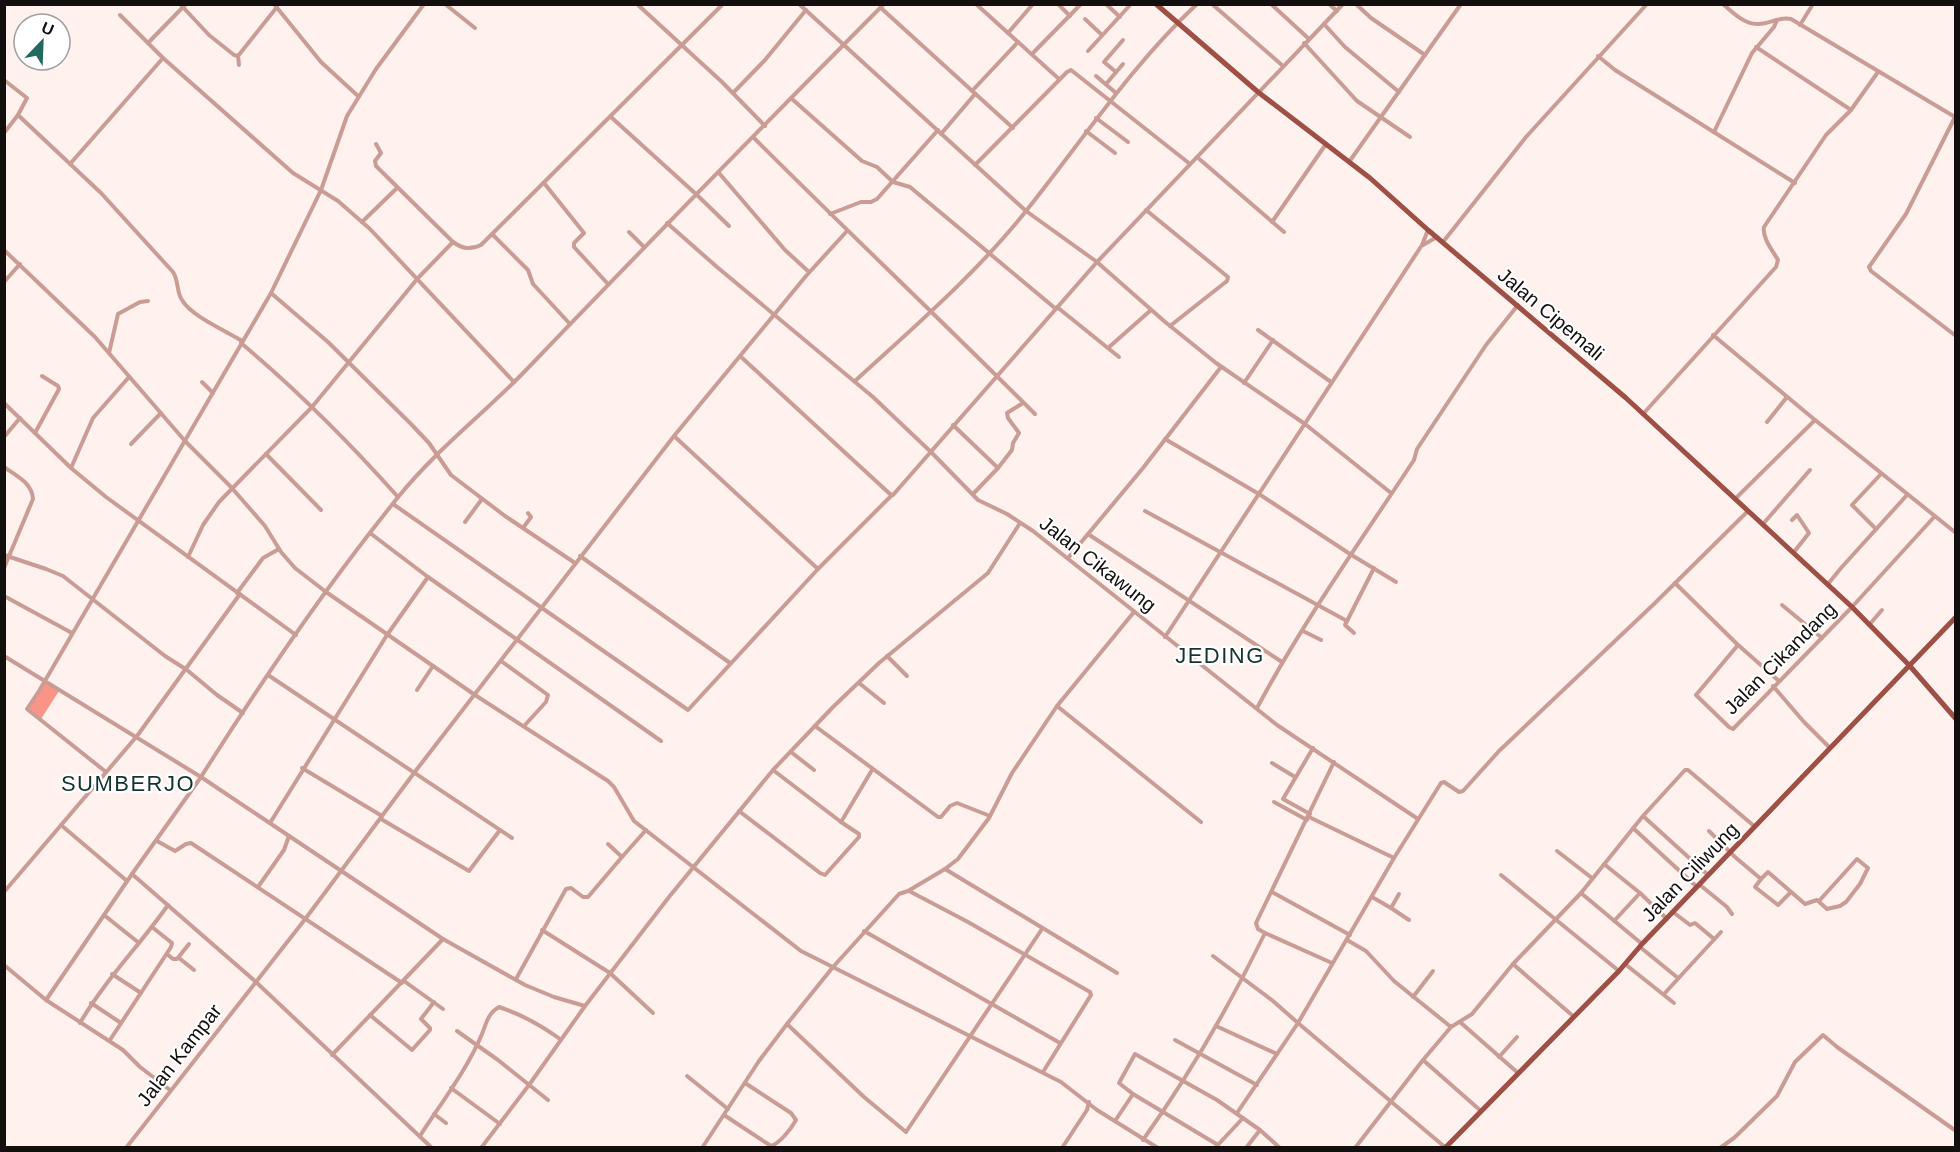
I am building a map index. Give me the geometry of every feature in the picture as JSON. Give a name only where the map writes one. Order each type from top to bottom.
[{"type":"main road","name":"Jalan Cipemali","points":[[1156,4],[1258,92],[1370,178],[1643,414],[1852,607],[1909,664],[1956,718]]},
{"type":"main road","name":"Jalan Ciliwung","points":[[1445,1147],[1619,971],[1641,945],[1956,617]]},
{"type":"street","points":[[106,772],[27,709],[271,292],[321,190],[340,132],[358,96],[424,4]]},
{"type":"street","points":[[445,4],[476,28]]},
{"type":"street","points":[[637,4],[683,45],[765,126]]},
{"type":"street","points":[[376,144],[381,153],[375,164],[397,188],[453,242],[460,247],[474,248],[481,245],[723,4]]},
{"type":"street","points":[[799,4],[1026,211],[1097,262],[1221,367],[1305,424],[1391,494]]},
{"type":"street","points":[[976,4],[1059,79]]},
{"type":"street","points":[[1008,33],[1033,4]]},
{"type":"street","points":[[1058,4],[1070,16]]},
{"type":"street","points":[[1032,54],[1081,4]]},
{"type":"street","points":[[1106,4],[1120,17]]},
{"type":"street","points":[[1088,51],[1131,4]]},
{"type":"street","points":[[855,381],[989,255],[1026,211],[1110,100],[1178,22],[1197,4]]},
{"type":"street","points":[[1212,4],[1283,66]]},
{"type":"street","points":[[1271,4],[1309,39]]},
{"type":"street","points":[[1329,4],[1337,11]]},
{"type":"street","points":[[393,504],[688,710],[818,569],[932,453],[953,425],[1097,262],[1343,4]]},
{"type":"street","points":[[1356,4],[1371,18],[1425,55]]},
{"type":"street","points":[[1349,162],[1461,4]]},
{"type":"street","points":[[1443,242],[1526,137],[1647,4]]},
{"type":"street","points":[[1723,4],[1742,19],[1753,23],[1788,18],[1955,118],[1906,214],[1869,267],[1891,288],[1956,336]]},
{"type":"street","points":[[1800,25],[1813,4]]},
{"type":"street","points":[[148,43],[183,6],[215,40],[238,56]]},
{"type":"street","points":[[238,65],[238,56],[275,6],[321,62],[358,96]]},
{"type":"street","points":[[46,1000],[201,777],[340,570],[398,496],[437,454],[514,382],[883,6],[1013,128]]},
{"type":"street","points":[[733,93],[765,60],[806,10]]},
{"type":"street","points":[[120,15],[163,58],[293,173],[338,201],[362,222],[418,278],[514,382]]},
{"type":"street","points":[[1085,19],[1102,35]]},
{"type":"street","points":[[1714,132],[1756,47],[1778,19]]},
{"type":"street","points":[[1324,24],[1345,47],[1399,92]]},
{"type":"street","points":[[1116,72],[1104,62],[1123,40]]},
{"type":"street","points":[[830,214],[861,202],[874,201],[940,132],[1018,42]]},
{"type":"street","points":[[1304,43],[1357,101],[1410,137]]},
{"type":"street","points":[[1756,47],[1851,110]]},
{"type":"street","points":[[1598,57],[1795,183]]},
{"type":"street","points":[[70,164],[163,58]]},
{"type":"street","points":[[1106,84],[1123,64]]},
{"type":"street","points":[[975,165],[1069,70],[1072,70],[1190,164]]},
{"type":"street","points":[[1643,414],[1776,267],[1778,260],[1763,232],[1767,222],[1827,135],[1851,110],[1878,72]]},
{"type":"street","points":[[1096,76],[1116,93]]},
{"type":"street","points":[[4,80],[27,98],[18,115],[4,133]]},
{"type":"street","points":[[792,99],[862,161],[877,167],[893,182],[910,188],[989,255],[1119,357]]},
{"type":"street","points":[[18,115],[100,193],[173,272],[180,298],[187,307],[242,342],[351,445],[398,496]]},
{"type":"street","points":[[611,117],[729,226]]},
{"type":"street","points":[[1096,118],[1128,142]]},
{"type":"street","points":[[1086,131],[1115,153]]},
{"type":"street","points":[[754,138],[1035,414]]},
{"type":"street","points":[[1272,222],[1326,144]]},
{"type":"street","points":[[1197,157],[1284,232]]},
{"type":"street","points":[[719,173],[785,250],[810,272]]},
{"type":"street","points":[[544,183],[585,233],[574,243],[573,247],[608,284]]},
{"type":"street","points":[[362,222],[397,188]]},
{"type":"street","points":[[1146,210],[1228,277],[1227,281],[1170,326]]},
{"type":"street","name":"Jalan Cikawung","points":[[668,223],[717,267],[855,381],[982,503],[1020,522],[1277,725],[1418,819]]},
{"type":"street","points":[[1166,637],[1422,245],[1428,230]]},
{"type":"street","name":"Jalan Kampar","points":[[126,1148],[306,918],[414,773],[674,436],[810,272],[847,231]]},
{"type":"street","points":[[629,232],[644,247]]},
{"type":"street","points":[[492,234],[528,270],[533,284],[570,324]]},
{"type":"street","points":[[1422,245],[1437,237]]},
{"type":"street","points":[[188,557],[203,525],[231,487],[312,407],[418,278],[453,242]]},
{"type":"street","points":[[4,250],[109,354],[185,441],[231,487],[295,568],[475,695],[608,781],[614,787],[631,818],[776,934],[801,951],[1043,1072],[1089,1102],[1097,1110],[1158,1148]]},
{"type":"street","points":[[4,282],[20,264]]},
{"type":"street","points":[[271,292],[298,314],[429,443],[451,475],[575,563]]},
{"type":"street","points":[[109,354],[118,314],[148,300]]},
{"type":"street","points":[[1257,708],[1282,662],[1350,554],[1414,460],[1417,449],[1486,345],[1518,305]]},
{"type":"street","points":[[1108,348],[1151,310]]},
{"type":"street","points":[[1258,330],[1331,382]]},
{"type":"street","points":[[1713,335],[1956,533]]},
{"type":"street","points":[[1244,383],[1273,340]]},
{"type":"street","points":[[740,356],[892,495]]},
{"type":"street","points":[[1068,558],[1221,367]]},
{"type":"street","points":[[35,433],[59,389],[42,376]]},
{"type":"street","points":[[70,468],[93,418],[129,377]]},
{"type":"street","points":[[202,382],[213,393]]},
{"type":"street","points":[[1767,422],[1787,397]]},
{"type":"street","points":[[973,494],[1012,450],[1013,443],[1019,435],[1007,413],[1023,403]]},
{"type":"street","points":[[5,404],[70,468],[137,520],[296,634]]},
{"type":"street","points":[[131,444],[161,413]]},
{"type":"street","points":[[4,437],[20,418]]},
{"type":"street","points":[[1735,499],[1815,420]]},
{"type":"street","points":[[953,425],[998,468]]},
{"type":"street","points":[[674,436],[818,569]]},
{"type":"street","points":[[1165,439],[1259,494],[1396,582]]},
{"type":"street","points":[[266,454],[321,510]]},
{"type":"street","points":[[4,467],[28,484],[33,495],[30,511],[7,556],[4,568]]},
{"type":"street","points":[[1763,524],[1810,470]]},
{"type":"street","points":[[1876,529],[1852,505],[1881,474]]},
{"type":"street","points":[[1828,584],[1907,495]]},
{"type":"street","points":[[465,522],[482,499]]},
{"type":"street","points":[[1145,511],[1347,621]]},
{"type":"street","points":[[1237,1113],[1298,1023],[1394,858],[1441,783],[1444,782],[1459,792],[1463,791],[1507,743],[1748,511]]},
{"type":"street","points":[[523,528],[530,518],[528,513]]},
{"type":"street","points":[[1792,520],[1797,515],[1809,533],[1794,552]]},
{"type":"street","name":"Jalan Cikandang","points":[[1738,645],[1696,694],[1729,727],[1735,728],[1773,686],[1852,607],[1935,516]]},
{"type":"street","points":[[481,1148],[530,1085],[560,1039],[610,973],[693,866],[773,770],[887,657],[988,573],[1020,522]]},
{"type":"street","points":[[370,533],[428,577],[661,741]]},
{"type":"street","points":[[1088,534],[1282,662]]},
{"type":"street","points":[[4,892],[137,736],[187,670],[263,558],[280,550]]},
{"type":"street","points":[[7,556],[45,568],[70,581],[91,600],[243,713]]},
{"type":"street","points":[[580,556],[730,663]]},
{"type":"street","points":[[1354,633],[1345,627],[1374,568]]},
{"type":"street","points":[[270,823],[302,768],[336,720],[387,635],[428,577]]},
{"type":"street","points":[[1675,583],[1738,645],[1779,681]]},
{"type":"street","points":[[4,596],[72,633]]},
{"type":"street","points":[[1782,605],[1822,638]]},
{"type":"street","points":[[1869,625],[1882,610]]},
{"type":"street","points":[[702,1148],[787,1024],[864,931],[899,894],[908,891],[958,859],[990,816],[1012,773],[1057,706],[1134,612]]},
{"type":"street","points":[[1303,631],[1321,640]]},
{"type":"street","points":[[4,656],[201,777],[443,939],[536,990],[585,1006]]},
{"type":"street","points":[[887,657],[907,676]]},
{"type":"street","points":[[501,661],[548,695],[546,702],[524,726]]},
{"type":"street","points":[[417,690],[433,666]]},
{"type":"street","points":[[268,675],[512,838]]},
{"type":"street","points":[[859,683],[884,703]]},
{"type":"street","points":[[1773,686],[1830,748]]},
{"type":"street","points":[[1057,706],[1201,822]]},
{"type":"street","points":[[815,726],[938,817],[941,817],[950,806],[957,804],[990,816]]},
{"type":"street","points":[[1309,817],[1283,799],[1313,748]]},
{"type":"street","points":[[790,752],[814,770]]},
{"type":"street","points":[[1332,963],[1265,933],[1258,929],[1256,923],[1334,762]]},
{"type":"street","points":[[1272,763],[1295,777]]},
{"type":"street","points":[[302,768],[469,872],[500,830]]},
{"type":"street","points":[[739,811],[825,875],[859,837],[859,834],[773,770]]},
{"type":"street","points":[[841,822],[872,770]]},
{"type":"street","points":[[1356,1148],[1451,1027],[1472,1014],[1513,964],[1581,893],[1643,816],[1686,770],[1755,826]]},
{"type":"street","points":[[1274,802],[1394,858]]},
{"type":"street","points":[[1643,816],[1708,875]]},
{"type":"street","points":[[62,825],[127,881]]},
{"type":"street","points":[[1633,828],[1698,886],[1727,907],[1732,914]]},
{"type":"street","points":[[516,979],[567,888],[583,897],[588,897],[646,831]]},
{"type":"street","points":[[1709,831],[1761,879]]},
{"type":"street","points":[[258,887],[283,852],[289,836]]},
{"type":"street","points":[[157,841],[173,851],[191,843],[443,1009]]},
{"type":"street","points":[[608,844],[622,857]]},
{"type":"street","points":[[1557,851],[1592,878]]},
{"type":"street","points":[[1791,892],[1778,905],[1754,886],[1768,871],[1805,904],[1819,901],[1857,858],[1868,868],[1860,884],[1843,904],[1827,909],[1819,901]]},
{"type":"street","points":[[1604,864],[1640,893],[1667,919]]},
{"type":"street","points":[[945,869],[1117,973]]},
{"type":"street","points":[[132,874],[256,982],[432,1148]]},
{"type":"street","points":[[1502,875],[1619,971]]},
{"type":"street","points":[[908,891],[1025,954],[1091,993],[1043,1072]]},
{"type":"street","points":[[1272,892],[1350,934]]},
{"type":"street","points":[[1581,893],[1678,978]]},
{"type":"street","points":[[1614,921],[1640,893]]},
{"type":"street","points":[[1391,908],[1399,894]]},
{"type":"street","points":[[1372,897],[1409,920]]},
{"type":"street","points":[[80,1023],[112,974],[168,905]]},
{"type":"street","points":[[1673,912],[1690,925],[1695,924],[1714,939]]},
{"type":"street","points":[[104,915],[139,943]]},
{"type":"street","points":[[110,1040],[172,943],[152,927]]},
{"type":"street","points":[[787,1024],[864,1097],[905,1132],[930,1099],[1042,929]]},
{"type":"street","points":[[542,930],[610,973],[653,1013]]},
{"type":"street","points":[[864,931],[1060,1043]]},
{"type":"street","points":[[1664,994],[1721,932]]},
{"type":"street","points":[[1143,1140],[1200,1054],[1243,978],[1265,933]]},
{"type":"street","points":[[332,1055],[443,939]]},
{"type":"street","points":[[1347,940],[1366,951],[1413,997],[1451,1027]]},
{"type":"street","points":[[166,954],[172,959],[179,958],[189,944]]},
{"type":"street","points":[[1213,956],[1298,1023],[1445,1147]]},
{"type":"street","points":[[179,958],[194,970]]},
{"type":"street","points":[[1513,964],[1573,1016]]},
{"type":"street","points":[[1625,964],[1674,1003]]},
{"type":"street","points":[[4,965],[46,1000],[110,1040],[170,1090]]},
{"type":"street","points":[[1413,997],[1433,971]]},
{"type":"street","points":[[112,974],[141,993]]},
{"type":"street","points":[[370,1015],[412,1050],[430,1030],[421,1019],[434,1002]]},
{"type":"street","points":[[91,1003],[121,1023]]},
{"type":"street","points":[[420,1136],[476,1045],[482,1034],[483,1026],[491,1013],[499,1007],[546,1029],[560,1039]]},
{"type":"street","points":[[1460,1022],[1518,1073]]},
{"type":"street","points":[[1216,1026],[1277,1054]]},
{"type":"street","points":[[457,1031],[548,1100]]},
{"type":"street","points":[[1720,1148],[1734,1138],[1777,1096],[1795,1062],[1823,1035],[1956,1131]]},
{"type":"street","points":[[1499,1057],[1517,1037]]},
{"type":"street","points":[[1175,1040],[1257,1085]]},
{"type":"street","points":[[1243,1118],[1217,1146],[1119,1083],[1135,1054],[1237,1113],[1280,1148]]},
{"type":"street","points":[[1423,1060],[1481,1111]]},
{"type":"street","points":[[687,1076],[728,1109]]},
{"type":"street","points":[[724,1115],[771,1146],[776,1144],[793,1126],[795,1117],[745,1083]]},
{"type":"street","points":[[451,1088],[500,1124]]},
{"type":"street","points":[[1115,1121],[1133,1094]]},
{"type":"street","points":[[1062,1148],[1087,1110],[1089,1102]]},
{"type":"street","points":[[1087,1110],[1097,1110]]},
{"type":"street","points":[[434,1114],[446,1123]]},
{"type":"street","points":[[1246,1148],[1260,1130]]},
{"type":"shaded area","points":[[45,682],[59,691],[41,719],[29,709]]},
{"type":"district","name":"JEDING","points":[[1220,655]]},
{"type":"district","name":"SUMBERJO","points":[[128,783]]}]
